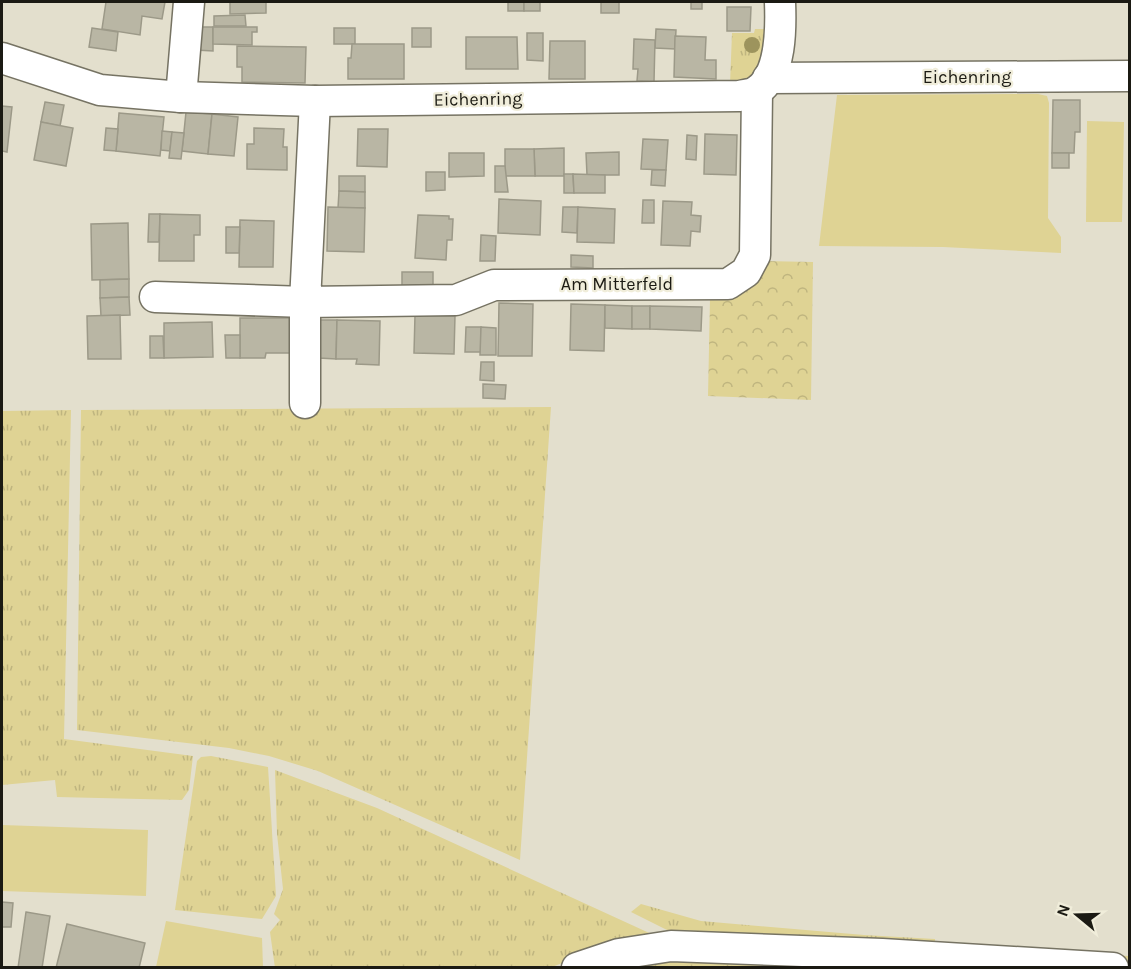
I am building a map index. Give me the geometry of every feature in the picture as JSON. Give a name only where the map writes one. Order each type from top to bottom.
[{"type":"street","points":[[181,97],[189,2]]},
{"type":"street","points":[[763,85],[776,63],[780,43],[780,2]]},
{"type":"street","name":"Eichenring","points":[[2,58],[100,90],[181,97],[315,100],[739,96],[763,85],[1130,76]]},
{"type":"street","name":"Am Mitterfeld","points":[[155,297],[305,302],[456,300],[494,285],[728,284],[746,272],[755,255],[763,85]]},
{"type":"street","points":[[305,402],[305,302],[315,100]]},
{"type":"street","points":[[577,968],[619,954],[671,946],[882,954],[1113,968]]},
{"type":"green space","points":[[755,29],[769,29],[764,58],[756,72],[741,81],[730,84],[732,33],[754,33]]},
{"type":"green space","points":[[1038,94],[1047,96],[1049,103],[1048,218],[1061,237],[1061,253],[943,247],[819,246],[837,95]]},
{"type":"green space","points":[[1087,121],[1124,122],[1122,222],[1086,222]]},
{"type":"green space","points":[[763,261],[813,262],[811,400],[708,396],[710,299]]},
{"type":"green space","points":[[551,407],[520,860],[318,771],[269,756],[229,748],[77,730],[81,410]]},
{"type":"green space","points":[[71,410],[64,739],[193,756],[189,790],[182,800],[57,797],[55,780],[2,785],[2,411]]},
{"type":"green space","points":[[211,756],[268,767],[276,896],[262,919],[175,910],[197,761],[201,757]]},
{"type":"green space","points":[[275,770],[377,808],[658,937],[575,958],[552,967],[275,968],[270,932],[280,920],[274,914],[283,889],[277,834]]},
{"type":"green space","points":[[2,825],[148,830],[146,896],[2,891]]},
{"type":"green space","points":[[641,904],[701,921],[935,939],[935,946],[1129,956],[1129,962],[675,934],[631,912]]},
{"type":"green space","points":[[166,921],[262,938],[263,967],[156,967]]},
{"type":"green space","points":[[646,960],[937,967],[650,968]]},
{"type":"building","points":[[106,2],[165,2],[162,19],[142,16],[140,35],[102,29]]},
{"type":"building","points":[[230,2],[266,2],[266,13],[230,14]]},
{"type":"building","points":[[508,2],[524,2],[524,11],[508,11]]},
{"type":"building","points":[[524,2],[540,2],[540,11],[524,11]]},
{"type":"building","points":[[601,2],[619,2],[619,13],[601,13]]},
{"type":"building","points":[[691,2],[702,2],[702,9],[691,9]]},
{"type":"building","points":[[727,7],[751,7],[750,31],[727,31]]},
{"type":"building","points":[[245,15],[246,26],[214,26],[214,16]]},
{"type":"building","points":[[197,27],[213,27],[213,51],[196,50]]},
{"type":"building","points":[[213,27],[257,27],[257,32],[252,32],[252,45],[213,44]]},
{"type":"building","points":[[92,28],[118,32],[116,51],[89,47]]},
{"type":"building","points":[[334,28],[355,28],[355,44],[334,44]]},
{"type":"building","points":[[412,28],[431,28],[431,47],[412,47]]},
{"type":"building","points":[[656,29],[676,30],[675,49],[655,48]]},
{"type":"building","points":[[527,33],[543,33],[543,61],[527,60]]},
{"type":"building","points":[[675,36],[706,37],[705,60],[716,60],[716,79],[674,77]]},
{"type":"building","points":[[466,37],[517,37],[518,69],[466,69]]},
{"type":"building","points":[[634,39],[655,40],[654,82],[637,81],[638,69],[633,69]]},
{"type":"building","points":[[550,41],[585,41],[585,79],[549,79]]},
{"type":"building","points":[[352,44],[404,44],[404,79],[348,79],[348,58],[351,58]]},
{"type":"building","points":[[237,46],[306,47],[305,83],[242,82],[242,67],[237,67]]},
{"type":"building","points":[[1053,100],[1080,100],[1080,132],[1075,132],[1074,153],[1052,153]]},
{"type":"building","points":[[45,102],[64,105],[60,126],[41,122]]},
{"type":"building","points":[[2,106],[12,107],[7,152],[2,151]]},
{"type":"building","points":[[186,112],[212,114],[208,154],[182,151]]},
{"type":"building","points":[[119,113],[164,117],[160,156],[116,151]]},
{"type":"building","points":[[212,114],[238,117],[234,156],[208,154]]},
{"type":"building","points":[[41,122],[73,128],[66,166],[34,160]]},
{"type":"building","points":[[106,128],[118,129],[116,151],[104,150]]},
{"type":"building","points":[[254,128],[284,129],[283,147],[287,147],[287,170],[247,169],[247,144],[254,144]]},
{"type":"building","points":[[358,129],[388,129],[387,167],[357,166]]},
{"type":"building","points":[[162,131],[172,132],[170,151],[161,150]]},
{"type":"building","points":[[172,132],[184,133],[181,159],[169,158]]},
{"type":"building","points":[[705,134],[737,135],[736,175],[704,174]]},
{"type":"building","points":[[687,135],[697,136],[696,160],[686,159]]},
{"type":"building","points":[[643,139],[668,140],[666,170],[641,169]]},
{"type":"building","points":[[564,148],[564,176],[535,176],[534,149]]},
{"type":"building","points":[[505,149],[534,149],[535,176],[505,176]]},
{"type":"building","points":[[619,152],[619,175],[587,175],[586,153]]},
{"type":"building","points":[[449,153],[484,153],[484,176],[449,177]]},
{"type":"building","points":[[1052,153],[1069,153],[1069,168],[1052,168]]},
{"type":"building","points":[[495,166],[505,166],[508,192],[495,192]]},
{"type":"building","points":[[652,170],[666,170],[665,186],[651,185]]},
{"type":"building","points":[[426,172],[445,172],[445,190],[426,191]]},
{"type":"building","points":[[564,174],[573,174],[574,193],[564,193]]},
{"type":"building","points":[[573,174],[605,175],[605,193],[574,193]]},
{"type":"building","points":[[339,176],[365,176],[365,192],[339,191]]},
{"type":"building","points":[[339,191],[365,192],[365,208],[338,208]]},
{"type":"building","points":[[499,199],[541,201],[540,235],[498,233]]},
{"type":"building","points":[[643,200],[654,200],[654,223],[642,223]]},
{"type":"building","points":[[663,201],[692,202],[691,215],[701,216],[700,232],[691,231],[690,246],[661,245]]},
{"type":"building","points":[[328,207],[365,208],[364,252],[327,251]]},
{"type":"building","points":[[563,207],[578,207],[577,233],[562,232]]},
{"type":"building","points":[[578,207],[615,209],[614,243],[577,242]]},
{"type":"building","points":[[149,214],[160,214],[159,242],[148,242]]},
{"type":"building","points":[[160,214],[200,215],[200,235],[194,235],[194,261],[159,261]]},
{"type":"building","points":[[418,215],[449,216],[449,219],[453,219],[452,240],[447,240],[446,260],[415,258]]},
{"type":"building","points":[[240,220],[274,221],[273,267],[239,267]]},
{"type":"building","points":[[128,223],[129,279],[92,280],[91,224]]},
{"type":"building","points":[[226,227],[240,227],[239,253],[226,253]]},
{"type":"building","points":[[481,235],[496,236],[495,261],[480,261]]},
{"type":"building","points":[[571,255],[593,256],[593,268],[571,267]]},
{"type":"building","points":[[402,272],[433,272],[433,292],[402,293]]},
{"type":"building","points":[[129,279],[129,297],[100,298],[100,280]]},
{"type":"building","points":[[129,297],[130,315],[101,316],[100,298]]},
{"type":"building","points":[[499,303],[533,304],[532,356],[498,356]]},
{"type":"building","points":[[571,304],[605,305],[604,351],[570,350]]},
{"type":"building","points":[[605,305],[632,306],[632,329],[605,328]]},
{"type":"building","points":[[632,306],[650,306],[650,329],[632,329]]},
{"type":"building","points":[[650,306],[702,307],[701,331],[650,329]]},
{"type":"building","points":[[120,315],[121,359],[88,359],[87,316]]},
{"type":"building","points":[[415,315],[455,316],[454,354],[414,353]]},
{"type":"building","points":[[240,318],[293,318],[293,353],[266,353],[265,358],[240,358]]},
{"type":"building","points":[[320,320],[337,320],[336,359],[319,358]]},
{"type":"building","points":[[337,320],[380,321],[379,365],[356,364],[357,359],[336,359]]},
{"type":"building","points":[[212,322],[213,357],[164,358],[164,323]]},
{"type":"building","points":[[466,327],[481,327],[481,352],[465,352]]},
{"type":"building","points":[[481,327],[496,328],[496,355],[480,355]]},
{"type":"building","points":[[225,335],[240,335],[240,358],[226,358]]},
{"type":"building","points":[[150,336],[163,336],[164,358],[150,358]]},
{"type":"building","points":[[481,362],[494,362],[494,381],[480,380]]},
{"type":"building","points":[[483,384],[506,385],[505,399],[483,398]]},
{"type":"building","points":[[2,902],[13,903],[11,927],[2,927]]},
{"type":"building","points":[[26,912],[50,916],[42,968],[18,968]]},
{"type":"building","points":[[67,924],[145,943],[139,968],[56,968]]}]
